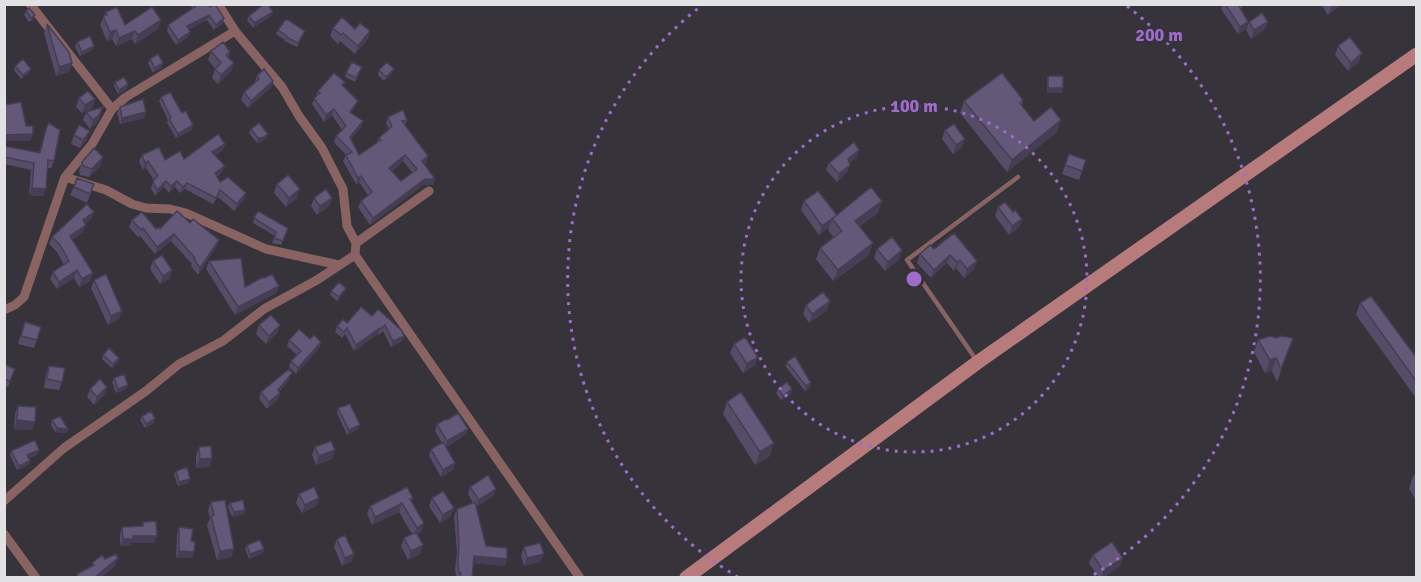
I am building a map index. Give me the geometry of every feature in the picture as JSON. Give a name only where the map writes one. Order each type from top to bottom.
[{"type":"main road","points":[[686,578],[978,362],[1416,55]]},
{"type":"street","points":[[30,4],[112,109]]},
{"type":"street","points":[[218,4],[235,31],[282,87],[322,148],[343,189],[347,226],[356,243],[355,255],[580,578]]},
{"type":"street","points":[[4,310],[15,305],[24,297],[65,177],[92,144],[112,109],[126,96],[235,31]]},
{"type":"street","points":[[65,177],[106,190],[132,204],[186,213],[266,249],[339,265]]},
{"type":"street","points":[[356,243],[429,191]]},
{"type":"street","points":[[4,501],[64,448],[146,391],[179,364],[222,341],[264,309],[317,280],[355,255]]},
{"type":"street","points":[[4,534],[36,578]]},
{"type":"lane","points":[[978,362],[907,260],[1018,177]]},
{"type":"building","points":[[195,4],[208,4],[210,7],[215,4],[224,18],[216,25],[209,15],[187,26],[190,32],[178,40],[168,25],[196,6]]},
{"type":"building","points":[[264,4],[268,4],[273,12],[254,23],[249,16]]},
{"type":"building","points":[[1225,4],[1242,4],[1239,6],[1248,22],[1240,27]]},
{"type":"building","points":[[117,7],[125,25],[152,7],[161,20],[138,35],[135,31],[119,38],[116,30],[110,32],[103,16]]},
{"type":"building","points":[[29,8],[35,15],[31,18],[26,11]]},
{"type":"building","points":[[1262,13],[1268,22],[1254,30],[1249,22]]},
{"type":"building","points":[[342,17],[355,29],[360,23],[370,31],[358,46],[333,28]]},
{"type":"building","points":[[285,20],[305,31],[298,43],[278,30]]},
{"type":"building","points":[[47,24],[69,52],[72,63],[59,67]]},
{"type":"building","points":[[90,36],[94,46],[82,52],[77,42]]},
{"type":"building","points":[[1350,37],[1362,53],[1351,63],[1338,46]]},
{"type":"building","points":[[223,42],[230,52],[226,55],[234,63],[221,75],[215,69],[221,63],[211,51]]},
{"type":"building","points":[[158,54],[163,63],[155,68],[150,59]]},
{"type":"building","points":[[23,59],[31,69],[23,75],[15,66]]},
{"type":"building","points":[[352,62],[362,67],[356,78],[346,73]]},
{"type":"building","points":[[387,62],[394,69],[386,77],[379,70]]},
{"type":"building","points":[[264,69],[273,81],[251,101],[244,92],[259,79],[257,76]]},
{"type":"building","points":[[334,73],[345,82],[342,85],[358,101],[350,112],[363,121],[350,137],[359,155],[381,140],[379,138],[392,126],[388,117],[403,110],[407,120],[402,121],[428,156],[422,161],[435,179],[425,179],[373,218],[361,201],[372,192],[361,176],[358,178],[346,155],[352,152],[336,136],[346,126],[334,109],[326,115],[314,98],[320,93],[318,91]],"holes":[[[405,155],[417,169],[401,181],[389,168]]]},
{"type":"building","points":[[1002,73],[1023,100],[1020,103],[1034,121],[1051,107],[1061,120],[1012,160],[964,101]]},
{"type":"building","points":[[1048,76],[1063,76],[1063,88],[1048,88]]},
{"type":"building","points":[[124,77],[128,84],[119,90],[115,82]]},
{"type":"building","points":[[88,91],[95,99],[85,105],[79,98]]},
{"type":"building","points":[[170,92],[182,113],[186,111],[193,125],[178,134],[169,119],[171,118],[161,97]]},
{"type":"building","points":[[143,99],[146,112],[122,118],[120,107]]},
{"type":"building","points":[[21,102],[26,126],[33,126],[33,134],[4,135],[4,105]]},
{"type":"building","points":[[103,107],[93,120],[86,112]]},
{"type":"building","points":[[49,123],[60,130],[54,161],[48,160],[46,189],[32,188],[34,163],[4,157],[4,146],[40,153]]},
{"type":"building","points":[[259,123],[268,134],[262,138],[258,138],[251,129]]},
{"type":"building","points":[[954,124],[965,139],[956,145],[945,130]]},
{"type":"building","points":[[79,125],[90,131],[83,140],[74,135]]},
{"type":"building","points":[[218,134],[225,144],[212,152],[225,166],[215,173],[220,182],[228,177],[246,193],[237,204],[220,190],[216,198],[187,183],[183,187],[177,181],[171,186],[166,181],[157,190],[153,181],[158,176],[148,161],[145,163],[142,155],[159,147],[165,160],[180,151],[184,159]]},
{"type":"building","points":[[854,142],[859,150],[848,159],[850,165],[839,174],[829,163]]},
{"type":"building","points":[[94,148],[103,157],[92,169],[83,166],[82,162]]},
{"type":"building","points":[[1069,154],[1086,160],[1082,171],[1065,165]]},
{"type":"building","points":[[288,175],[300,189],[289,198],[277,184]]},
{"type":"building","points":[[77,178],[94,184],[90,194],[74,187]]},
{"type":"building","points":[[871,187],[882,201],[855,221],[873,243],[838,270],[820,248],[842,231],[832,219]]},
{"type":"building","points":[[326,189],[332,198],[320,206],[314,198]]},
{"type":"building","points":[[818,191],[837,215],[822,226],[804,201]]},
{"type":"building","points":[[1005,202],[1022,219],[1012,226],[998,207]]},
{"type":"building","points":[[87,204],[94,212],[83,220],[86,225],[70,236],[93,273],[82,279],[77,270],[59,282],[53,272],[69,261],[60,245],[52,237]]},
{"type":"building","points":[[177,211],[190,223],[193,219],[219,240],[200,268],[195,258],[174,234],[157,247],[143,228],[141,230],[132,220],[142,212],[156,229],[159,227],[160,229]]},
{"type":"building","points":[[258,211],[288,228],[283,241],[274,238],[276,232],[254,218]]},
{"type":"building","points":[[954,233],[977,261],[967,269],[960,260],[957,262],[950,255],[934,270],[920,254],[930,245],[934,249]]},
{"type":"building","points":[[892,237],[902,250],[888,262],[877,249]]},
{"type":"building","points":[[162,255],[172,270],[163,276],[153,261]]},
{"type":"building","points":[[241,258],[245,287],[272,274],[279,286],[238,307],[209,261]]},
{"type":"building","points":[[106,274],[122,311],[111,316],[94,280]]},
{"type":"building","points":[[339,282],[346,288],[339,297],[331,291]]},
{"type":"building","points":[[823,292],[830,301],[812,314],[806,305]]},
{"type":"building","points":[[1371,296],[1416,357],[1416,381],[1360,303]]},
{"type":"building","points":[[361,307],[372,316],[378,309],[402,331],[404,336],[393,341],[385,325],[356,345],[347,328],[344,332],[337,326],[343,319],[347,323]]},
{"type":"building","points":[[271,315],[280,325],[269,336],[259,325]]},
{"type":"building","points":[[25,322],[41,327],[37,340],[21,336]]},
{"type":"building","points":[[299,329],[310,339],[314,335],[321,342],[298,368],[291,361],[301,351],[289,340]]},
{"type":"building","points":[[1270,336],[1293,338],[1281,369],[1276,358],[1270,360],[1258,340]]},
{"type":"building","points":[[745,337],[758,357],[747,364],[734,344]]},
{"type":"building","points":[[109,348],[119,358],[113,364],[103,355]]},
{"type":"building","points":[[795,356],[811,383],[806,386],[787,362]]},
{"type":"building","points":[[4,364],[15,369],[10,381],[4,379]]},
{"type":"building","points":[[49,366],[65,368],[62,382],[47,379]]},
{"type":"building","points":[[289,369],[292,373],[278,390],[280,393],[269,402],[261,392]]},
{"type":"building","points":[[124,374],[128,385],[118,389],[114,378]]},
{"type":"building","points":[[100,379],[107,387],[97,397],[90,389]]},
{"type":"building","points":[[787,382],[792,389],[783,396],[778,389]]},
{"type":"building","points":[[741,392],[774,443],[760,452],[727,402]]},
{"type":"building","points":[[350,404],[360,425],[349,430],[338,408]]},
{"type":"building","points":[[18,406],[36,407],[35,422],[17,420]]},
{"type":"building","points":[[151,411],[155,419],[146,424],[142,416]]},
{"type":"building","points":[[458,413],[468,429],[447,441],[437,424]]},
{"type":"building","points":[[60,416],[68,429],[57,428],[52,420]]},
{"type":"building","points":[[35,440],[39,450],[27,455],[30,461],[19,466],[11,451]]},
{"type":"building","points":[[331,441],[335,450],[319,456],[315,447]]},
{"type":"building","points":[[443,442],[455,463],[443,470],[431,449]]},
{"type":"building","points":[[211,446],[212,458],[200,459],[199,447]]},
{"type":"building","points":[[187,467],[190,479],[179,482],[176,471]]},
{"type":"building","points":[[488,475],[496,489],[479,500],[470,487]]},
{"type":"building","points":[[314,487],[319,498],[305,505],[299,494]]},
{"type":"building","points":[[407,487],[413,498],[410,499],[424,523],[417,528],[402,503],[375,517],[370,506]]},
{"type":"building","points":[[443,491],[454,508],[443,515],[432,498]]},
{"type":"building","points":[[225,500],[234,549],[220,551],[211,516],[214,515],[211,502]]},
{"type":"building","points":[[243,500],[245,510],[234,512],[230,503]]},
{"type":"building","points":[[475,502],[486,546],[507,548],[507,559],[474,556],[472,578],[460,578],[457,509]]},
{"type":"building","points":[[156,521],[157,536],[133,536],[133,539],[123,539],[122,527],[143,526],[143,522]]},
{"type":"building","points":[[179,527],[193,529],[191,541],[195,542],[194,552],[179,551]]},
{"type":"building","points":[[416,532],[423,545],[411,551],[404,538]]},
{"type":"building","points":[[345,535],[354,554],[345,558],[337,539]]},
{"type":"building","points":[[260,540],[264,549],[250,554],[247,545]]},
{"type":"building","points":[[1112,542],[1123,558],[1103,571],[1093,555]]},
{"type":"building","points":[[540,543],[544,554],[527,558],[524,547]]},
{"type":"building","points":[[116,554],[118,558],[94,578],[78,578],[77,574],[94,565],[92,563],[102,555],[105,559]]}]
